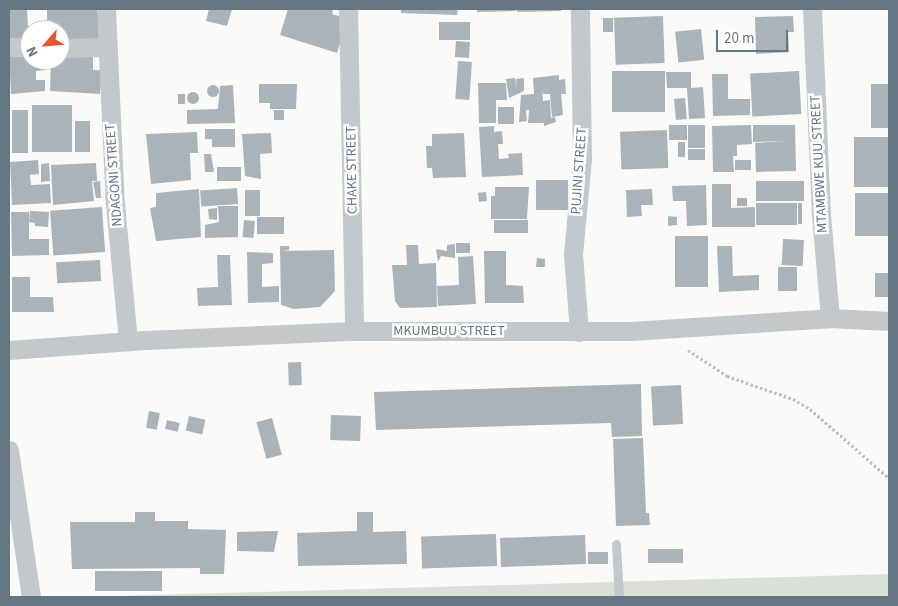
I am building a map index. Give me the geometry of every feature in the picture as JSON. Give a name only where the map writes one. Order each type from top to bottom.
[{"type":"street","name":"NDAGONI STREET","points":[[106,9],[106,47],[115,204],[128,341]]},
{"type":"street","name":"CHAKE STREET","points":[[348,9],[354,331]]},
{"type":"street","name":"PUJINI STREET","points":[[580,9],[582,158],[573,254],[580,332]]},
{"type":"street","name":"MTAMBWE KUU STREET","points":[[812,9],[821,215],[830,318]]},
{"type":"street","points":[[70,48],[106,47]]},
{"type":"street","name":"MKUMBUU STREET","points":[[9,350],[128,341],[354,331],[580,332],[662,330],[830,318],[889,320]]},
{"type":"street","points":[[9,450],[31,597]]},
{"type":"lane","points":[[616,544],[619,597]]},
{"type":"path","points":[[662,330],[727,376],[793,399],[810,409],[889,478]]},
{"type":"shaded area","points":[[889,574],[889,597],[84,597]]},
{"type":"building","points":[[9,9],[27,9],[28,20],[20,20],[20,42],[9,43]]},
{"type":"building","points":[[47,9],[98,9],[99,43],[70,43],[70,20],[47,20]]},
{"type":"building","points":[[209,9],[232,9],[227,26],[206,21]]},
{"type":"building","points":[[288,9],[333,9],[332,14],[348,19],[337,53],[280,35]]},
{"type":"building","points":[[401,9],[458,9],[457,15],[401,13]]},
{"type":"building","points":[[477,9],[516,9],[516,11],[477,12]]},
{"type":"building","points":[[517,9],[561,9],[561,11],[517,12]]},
{"type":"building","points":[[663,16],[665,63],[616,65],[614,18]]},
{"type":"building","points":[[793,16],[794,32],[788,32],[789,52],[756,54],[755,17]]},
{"type":"building","points":[[603,18],[613,18],[613,32],[603,32]]},
{"type":"building","points":[[439,22],[470,22],[470,40],[439,40]]},
{"type":"building","points":[[701,29],[704,60],[678,63],[675,32]]},
{"type":"building","points":[[456,41],[470,42],[469,58],[455,57]]},
{"type":"building","points":[[70,52],[93,53],[93,70],[102,70],[100,94],[50,91],[51,70],[70,70]]},
{"type":"building","points":[[20,53],[20,70],[46,70],[36,71],[36,80],[45,80],[45,91],[11,94],[9,54]]},
{"type":"building","points":[[458,61],[472,62],[469,100],[455,99]]},
{"type":"building","points":[[612,71],[665,71],[665,112],[612,112]]},
{"type":"building","points":[[799,71],[801,114],[752,117],[750,74]]},
{"type":"building","points":[[666,72],[691,72],[691,88],[703,87],[705,118],[689,119],[687,88],[667,88]]},
{"type":"building","points":[[712,74],[728,74],[728,99],[750,99],[750,115],[713,116]]},
{"type":"building","points":[[559,75],[559,80],[565,79],[566,94],[561,94],[563,115],[552,117],[550,94],[543,94],[542,89],[543,101],[550,100],[551,118],[555,117],[556,122],[544,126],[544,123],[528,123],[529,110],[526,110],[527,121],[519,122],[521,95],[534,94],[533,78]]},
{"type":"building","points":[[515,78],[517,89],[516,79],[524,78],[524,91],[509,98],[506,79]]},
{"type":"building","points":[[478,83],[506,83],[507,100],[496,100],[496,123],[479,123]]},
{"type":"building","points":[[259,84],[297,84],[296,109],[270,109],[270,103],[259,103]]},
{"type":"building","points":[[871,84],[889,84],[889,128],[871,128]]},
{"type":"building","points":[[211,85],[215,85],[219,91],[215,97],[211,97],[207,93],[207,89]]},
{"type":"building","points":[[233,85],[235,123],[187,124],[187,110],[218,109],[220,86]]},
{"type":"building","points":[[195,92],[198,93],[198,103],[191,104],[188,103],[187,96],[188,93]]},
{"type":"building","points":[[178,94],[185,94],[185,104],[178,104]]},
{"type":"building","points":[[685,98],[687,119],[676,120],[674,99]]},
{"type":"building","points":[[32,105],[72,105],[72,152],[32,152]]},
{"type":"building","points":[[498,107],[514,107],[514,124],[498,124]]},
{"type":"building","points":[[12,110],[28,110],[28,153],[12,153]]},
{"type":"building","points":[[274,110],[284,110],[284,120],[274,120]]},
{"type":"building","points":[[75,121],[90,121],[90,152],[75,152]]},
{"type":"building","points":[[669,125],[687,125],[687,140],[669,140]]},
{"type":"building","points":[[688,125],[705,125],[705,148],[688,148]]},
{"type":"building","points":[[751,125],[752,144],[737,145],[737,156],[733,156],[734,172],[713,172],[712,126]]},
{"type":"building","points":[[753,125],[795,125],[796,171],[756,172],[755,143],[788,141],[753,142]]},
{"type":"building","points":[[494,126],[494,132],[502,131],[503,144],[498,144],[499,159],[509,158],[508,154],[522,153],[523,175],[482,177],[479,127]]},
{"type":"building","points":[[205,129],[235,129],[235,147],[212,147],[212,139],[205,139]]},
{"type":"building","points":[[667,130],[668,168],[621,170],[620,132]]},
{"type":"building","points":[[197,132],[198,153],[190,153],[191,180],[151,184],[146,134]]},
{"type":"building","points":[[271,133],[272,153],[260,154],[261,179],[245,176],[242,134]]},
{"type":"building","points":[[464,133],[466,177],[433,178],[432,168],[427,168],[426,146],[432,146],[432,134]]},
{"type":"building","points":[[854,137],[889,137],[889,187],[854,187]]},
{"type":"building","points":[[678,142],[685,142],[685,157],[678,157]]},
{"type":"building","points":[[688,149],[705,149],[705,160],[688,160]]},
{"type":"building","points":[[204,154],[211,154],[214,172],[205,172]]},
{"type":"building","points":[[38,160],[39,174],[30,175],[31,185],[50,184],[51,203],[12,205],[10,162]]},
{"type":"building","points":[[735,160],[751,160],[751,170],[735,170]]},
{"type":"building","points":[[49,163],[50,181],[41,182],[41,164]]},
{"type":"building","points":[[96,163],[97,181],[92,181],[94,201],[53,205],[51,165]]},
{"type":"building","points":[[217,167],[241,167],[241,181],[217,181]]},
{"type":"building","points":[[536,180],[568,180],[568,210],[536,210]]},
{"type":"building","points":[[100,181],[101,198],[96,198],[93,182]]},
{"type":"building","points":[[756,181],[804,181],[804,201],[756,201]]},
{"type":"building","points":[[712,184],[731,184],[731,208],[755,207],[755,227],[712,227]]},
{"type":"building","points":[[706,185],[707,225],[687,226],[686,201],[673,201],[672,186]]},
{"type":"building","points":[[495,187],[529,187],[527,219],[491,219],[491,196],[495,196]]},
{"type":"building","points":[[237,188],[238,204],[201,207],[200,191]]},
{"type":"building","points":[[199,189],[201,237],[156,241],[150,208],[156,207],[156,193]]},
{"type":"building","points":[[652,189],[653,205],[641,205],[642,216],[627,217],[626,190]]},
{"type":"building","points":[[245,190],[260,190],[260,216],[245,216]]},
{"type":"building","points":[[486,192],[487,201],[479,202],[478,193]]},
{"type":"building","points":[[855,193],[889,193],[889,236],[855,236]]},
{"type":"building","points":[[737,198],[747,198],[747,206],[737,206]]},
{"type":"building","points":[[756,203],[797,203],[797,225],[756,225]]},
{"type":"building","points":[[798,203],[802,203],[802,224],[798,224]]},
{"type":"building","points":[[218,206],[238,206],[238,237],[205,238],[205,225],[219,222]]},
{"type":"building","points":[[102,207],[105,252],[53,256],[50,211]]},
{"type":"building","points":[[217,208],[217,220],[209,219],[208,209]]},
{"type":"building","points":[[30,211],[49,212],[48,227],[35,226],[35,223],[29,222]]},
{"type":"building","points":[[11,212],[29,212],[29,239],[49,239],[49,255],[12,256]]},
{"type":"building","points":[[668,216],[677,217],[677,225],[668,226]]},
{"type":"building","points":[[257,217],[284,217],[284,234],[257,234]]},
{"type":"building","points":[[244,220],[255,221],[253,238],[243,237]]},
{"type":"building","points":[[494,220],[528,220],[528,233],[494,233]]},
{"type":"building","points":[[675,236],[708,236],[708,287],[675,287]]},
{"type":"building","points":[[783,239],[804,240],[803,266],[782,265]]},
{"type":"building","points":[[456,243],[470,243],[470,253],[456,253]]},
{"type":"building","points":[[455,244],[455,258],[441,256],[438,262],[436,249],[447,251],[447,245]]},
{"type":"building","points":[[406,245],[418,245],[419,264],[436,263],[437,307],[400,308],[395,301],[392,265],[407,265]]},
{"type":"building","points":[[280,246],[289,246],[289,250],[282,251],[334,250],[335,291],[320,307],[294,309],[281,305]]},
{"type":"building","points":[[717,246],[732,246],[733,276],[759,275],[759,290],[719,292]]},
{"type":"building","points":[[484,251],[506,251],[506,285],[523,286],[524,303],[485,303]]},
{"type":"building","points":[[247,252],[273,253],[273,263],[262,264],[262,287],[279,286],[279,302],[248,303]]},
{"type":"building","points":[[217,255],[230,255],[232,305],[198,306],[197,288],[218,287]]},
{"type":"building","points":[[473,256],[476,304],[438,306],[437,286],[459,285],[458,257]]},
{"type":"building","points":[[537,258],[545,259],[545,267],[536,267]]},
{"type":"building","points":[[100,260],[101,281],[57,283],[56,262]]},
{"type":"building","points":[[778,267],[797,267],[797,291],[778,291]]},
{"type":"building","points":[[875,273],[889,273],[889,297],[875,297]]},
{"type":"building","points":[[12,277],[30,277],[30,297],[53,297],[54,312],[12,312]]},
{"type":"building","points":[[288,362],[301,362],[302,385],[289,385]]},
{"type":"building","points":[[641,384],[642,436],[612,437],[611,423],[376,430],[374,392]]},
{"type":"building","points":[[681,385],[683,424],[653,426],[651,387]]},
{"type":"building","points":[[149,411],[160,413],[157,430],[146,428]]},
{"type":"building","points":[[331,415],[361,416],[360,441],[330,440]]},
{"type":"building","points":[[189,416],[206,420],[202,434],[186,431]]},
{"type":"building","points":[[272,418],[282,455],[266,459],[257,422]]},
{"type":"building","points":[[167,420],[180,423],[178,432],[165,429]]},
{"type":"building","points":[[643,438],[646,513],[649,513],[650,525],[616,526],[613,439]]},
{"type":"building","points":[[135,512],[155,512],[155,521],[188,521],[188,529],[226,530],[224,574],[200,574],[200,568],[72,569],[70,522],[135,522]]},
{"type":"building","points":[[357,512],[373,512],[373,532],[406,531],[407,564],[298,566],[297,533],[357,531]]},
{"type":"building","points":[[278,531],[274,552],[237,551],[237,532]]},
{"type":"building","points":[[496,534],[497,566],[422,569],[421,537]]},
{"type":"building","points":[[585,535],[586,564],[501,567],[500,538]]},
{"type":"building","points":[[648,549],[683,549],[683,563],[648,563]]},
{"type":"building","points":[[588,552],[608,552],[608,564],[588,564]]},
{"type":"building","points":[[95,571],[162,571],[162,591],[95,591]]}]
